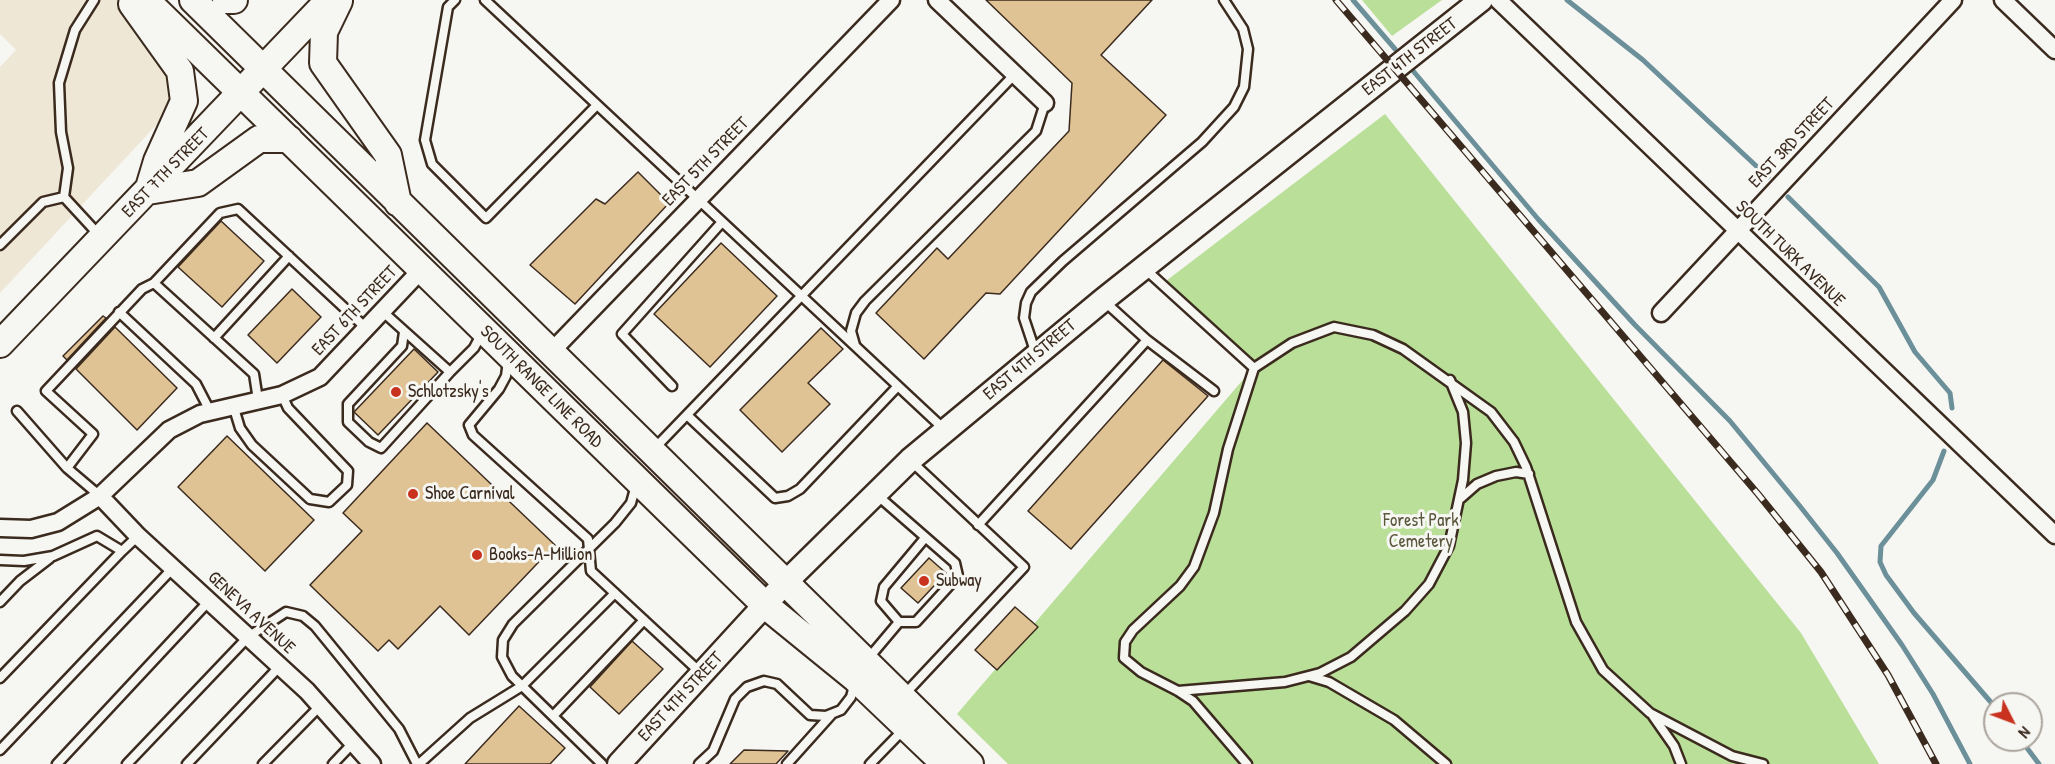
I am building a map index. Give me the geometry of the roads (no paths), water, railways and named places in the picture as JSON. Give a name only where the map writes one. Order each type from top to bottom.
[{"type":"main road","points":[[130,0],[180,71],[184,102],[157,161],[148,191],[198,183],[259,139],[289,139]]},
{"type":"main road","name":"SOUTH RANGE LINE ROAD","points":[[146,0],[636,482],[765,605],[902,698],[970,764]]},
{"type":"main road","name":"SOUTH RANGE LINE ROAD","points":[[193,0],[784,584],[906,727],[945,764]]},
{"type":"main road","points":[[226,0],[234,0]]},
{"type":"main road","name":"EAST 7TH STREET","points":[[0,344],[264,71],[329,0]]},
{"type":"main road","points":[[339,0],[324,32],[323,63],[388,155],[398,203]]},
{"type":"street","name":"EAST 5TH STREET","points":[[550,353],[697,198],[891,0]]},
{"type":"street","points":[[937,0],[1045,103]]},
{"type":"street","name":"EAST 4TH STREET","points":[[628,758],[784,584],[910,460],[1103,300],[1481,0]]},
{"type":"street","name":"SOUTH TURK AVENUE","points":[[1498,0],[2055,535]]},
{"type":"street","name":"EAST 3RD STREET","points":[[1661,313],[1953,0]]},
{"type":"street","points":[[2003,0],[2055,50]]},
{"type":"street","name":"EAST 6TH STREET","points":[[100,496],[170,430],[210,411],[282,395],[320,377],[422,269]]},
{"type":"street","points":[[0,528],[31,529],[58,522],[100,496]]},
{"type":"street","name":"GENEVA AVENUE","points":[[100,496],[138,536],[320,705],[372,764]]},
{"type":"lane","points":[[64,197],[68,168],[61,132],[59,83],[75,30],[94,0]]},
{"type":"lane","points":[[455,0],[448,7],[425,140],[432,164],[486,218],[597,105]]},
{"type":"lane","points":[[485,0],[946,430]]},
{"type":"lane","points":[[1037,355],[1024,318],[1026,303],[1031,292],[1063,261],[1202,142],[1234,107],[1244,87],[1248,50],[1243,29],[1224,0]]},
{"type":"lane","points":[[651,453],[1015,74]]},
{"type":"lane","points":[[855,346],[851,331],[856,313],[865,301],[1036,131],[1045,103]]},
{"type":"lane","points":[[64,197],[102,238]]},
{"type":"lane","points":[[0,245],[43,202],[64,197]]},
{"type":"lane","points":[[67,468],[93,434],[46,391],[119,312],[142,289],[154,283],[220,213],[238,209],[366,328]]},
{"type":"lane","points":[[672,386],[622,334],[722,222]]},
{"type":"lane","points":[[214,338],[289,256]]},
{"type":"lane","points":[[1144,267],[1254,368]]},
{"type":"lane","points":[[154,283],[254,374],[258,400]]},
{"type":"lane","points":[[1103,300],[1147,340],[1214,391]]},
{"type":"lane","points":[[382,311],[450,372]]},
{"type":"lane","points":[[119,312],[196,384],[210,411]]},
{"type":"lane","points":[[1247,764],[1193,701],[1141,672],[1124,658],[1125,642],[1133,630],[1180,586],[1194,567],[1214,513],[1228,449],[1254,368],[1292,343],[1334,327],[1373,335],[1403,349],[1491,411],[1514,442],[1529,474],[1576,622],[1589,648],[1614,682],[1650,713],[1732,756],[1762,764]]},
{"type":"lane","points":[[404,332],[402,346],[348,404],[348,422],[369,442],[381,448],[474,348],[483,331]]},
{"type":"lane","points":[[978,525],[1147,340]]},
{"type":"lane","points":[[508,354],[506,376],[499,389],[469,425],[473,435],[588,538],[591,571],[702,674]]},
{"type":"lane","points":[[1178,691],[1285,682],[1320,673],[1351,657],[1405,611],[1429,584],[1449,546],[1461,498],[1466,443],[1463,412],[1450,380]]},
{"type":"lane","points":[[687,415],[775,498],[788,496],[800,489],[898,386]]},
{"type":"lane","points":[[233,405],[240,428],[252,445],[310,499],[329,502],[347,485],[348,471],[288,408],[282,395]]},
{"type":"lane","name":"GENEVA AVENUE","points":[[17,411],[67,468],[100,496]]},
{"type":"lane","points":[[902,698],[1024,567],[910,460]]},
{"type":"lane","points":[[1461,498],[1477,484],[1496,476],[1516,472],[1529,474]]},
{"type":"lane","points":[[602,764],[512,675],[502,657],[503,640],[513,624],[589,550],[631,503],[636,482]]},
{"type":"lane","points":[[875,494],[955,563],[958,576],[916,622],[899,622],[881,601],[884,587],[925,538]]},
{"type":"lane","points":[[0,602],[20,581],[53,556],[97,536],[122,551]]},
{"type":"lane","points":[[0,678],[138,536]]},
{"type":"lane","points":[[0,560],[24,561],[53,556]]},
{"type":"lane","points":[[0,750],[172,568]]},
{"type":"lane","points":[[127,764],[248,637],[286,612],[303,616],[315,626],[399,729],[418,764],[470,718],[522,686],[615,593]]},
{"type":"lane","points":[[57,764],[208,601]]},
{"type":"lane","points":[[553,716],[644,620]]},
{"type":"lane","points":[[699,764],[713,751],[735,699],[747,687],[764,681],[777,684],[810,715],[841,710],[851,697],[860,671],[899,622]]},
{"type":"lane","points":[[187,764],[280,666]]},
{"type":"lane","points":[[1308,676],[1329,682],[1377,709],[1419,739],[1446,764]]},
{"type":"lane","points":[[263,764],[320,705]]},
{"type":"lane","points":[[787,764],[832,713]]},
{"type":"lane","points":[[1650,713],[1674,746],[1681,764]]},
{"type":"lane","points":[[870,764],[906,727]]},
{"type":"lane","points":[[333,764],[353,743]]},
{"type":"lane","points":[[1724,764],[1732,756]]},
{"type":"waterway","points":[[1353,0],[1395,49]]},
{"type":"waterway","points":[[1567,0],[1643,60],[1768,177]]},
{"type":"waterway","points":[[1414,72],[1538,219],[1635,325],[1730,421],[1799,505],[1837,553],[1902,645],[1933,694],[1970,764]]},
{"type":"waterway","points":[[1788,197],[1879,287],[1915,352],[1950,393],[1952,408]]},
{"type":"waterway","points":[[1944,451],[1933,480],[1881,546],[1880,562],[1886,575],[1914,613],[1983,693]]},
{"type":"waterway","points":[[2030,752],[2039,764]]},
{"type":"railway","points":[[1336,0],[1758,494],[1821,572],[1888,675],[1936,764]]},
{"type":"place","name":"Schlotzsky's","points":[[396,392]]},
{"type":"place","name":"Shoe Carnival","points":[[413,494]]},
{"type":"place","name":"Books-A-Million","points":[[477,555]]},
{"type":"place","name":"Subway","points":[[924,581]]},
{"type":"park label","name":"Forest Park Cemetery","points":[[1421,531]]}]
